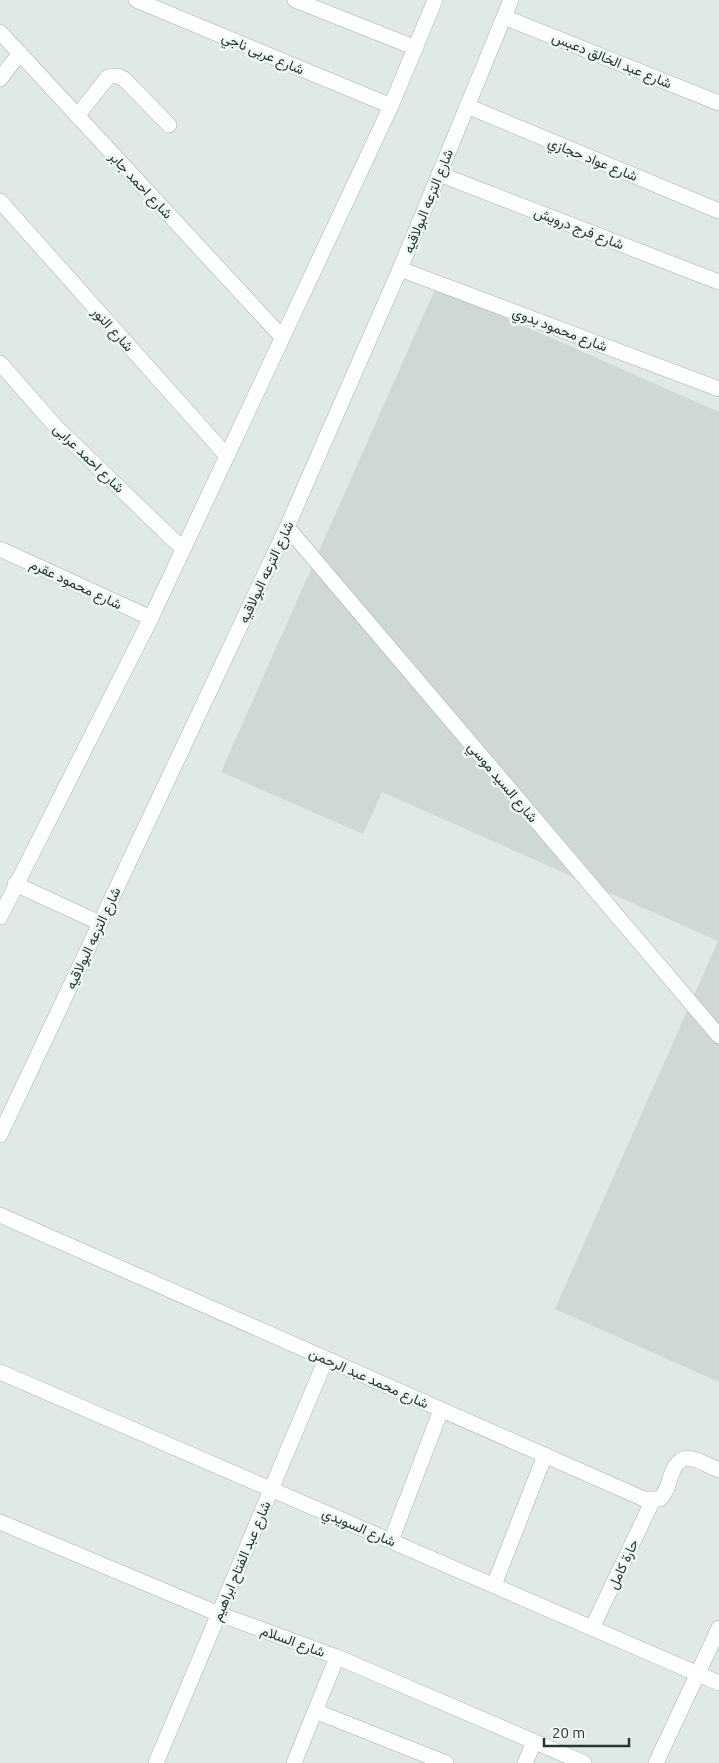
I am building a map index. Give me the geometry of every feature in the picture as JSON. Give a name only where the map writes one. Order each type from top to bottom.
[{"type":"street","name":"شارع عربى ناجي","points":[[136,0],[390,106]]},
{"type":"street","points":[[296,0],[416,48]]},
{"type":"street","points":[[1,912],[151,618],[184,549],[390,106],[435,0]]},
{"type":"street","name":"شارع الترعه البولاقيه","points":[[0,1135],[287,527],[400,269],[511,0]]},
{"type":"street","name":"شارع عبد الخالق دعبس","points":[[504,17],[719,103]]},
{"type":"street","name":"شارع احمد جابر","points":[[0,32],[282,337]]},
{"type":"street","points":[[0,79],[20,53]]},
{"type":"street","points":[[77,116],[108,77],[113,75],[124,79],[169,125]]},
{"type":"street","name":"شارع عواد حجازي","points":[[467,106],[719,211]]},
{"type":"street","name":"شارع فرج درويش","points":[[439,174],[719,282]]},
{"type":"street","name":"شارع النور","points":[[0,201],[226,456]]},
{"type":"street","name":"شارع محمود بدوي","points":[[400,269],[719,389]]},
{"type":"street","name":"شارع احمد عرابى","points":[[0,363],[57,428],[184,549]]},
{"type":"street","name":"شارع السيد موسي","points":[[287,527],[719,1036]]},
{"type":"street","name":"شارع محمود عقرم","points":[[0,549],[151,618]]},
{"type":"street","points":[[15,884],[100,923]]},
{"type":"street","name":"شارع محمد عبد الرحمن","points":[[0,1215],[644,1499],[653,1500]]},
{"type":"street","name":"شارع عبد الفتاح ابراهيم","points":[[156,1763],[326,1359]]},
{"type":"street","name":"شارع السويدي","points":[[0,1372],[719,1682]]},
{"type":"street","points":[[391,1541],[441,1410]]},
{"type":"street","points":[[494,1585],[545,1455]]},
{"type":"street","points":[[653,1500],[660,1499],[665,1494],[674,1467],[677,1462],[684,1458],[692,1458],[719,1470]]},
{"type":"street","name":"حارة كامل","points":[[592,1628],[653,1500]]},
{"type":"street","name":"شارع السلام","points":[[0,1522],[219,1614],[336,1657],[584,1763]]},
{"type":"street","points":[[656,1763],[719,1628]]},
{"type":"street","points":[[294,1763],[336,1657]]},
{"type":"street","points":[[315,1710],[446,1763]]},
{"type":"street","points":[[526,1763],[534,1742]]},
{"type":"shaded area","points":[[436,287],[719,412],[719,1382],[555,1309],[718,941],[382,792],[363,834],[221,772]]}]
